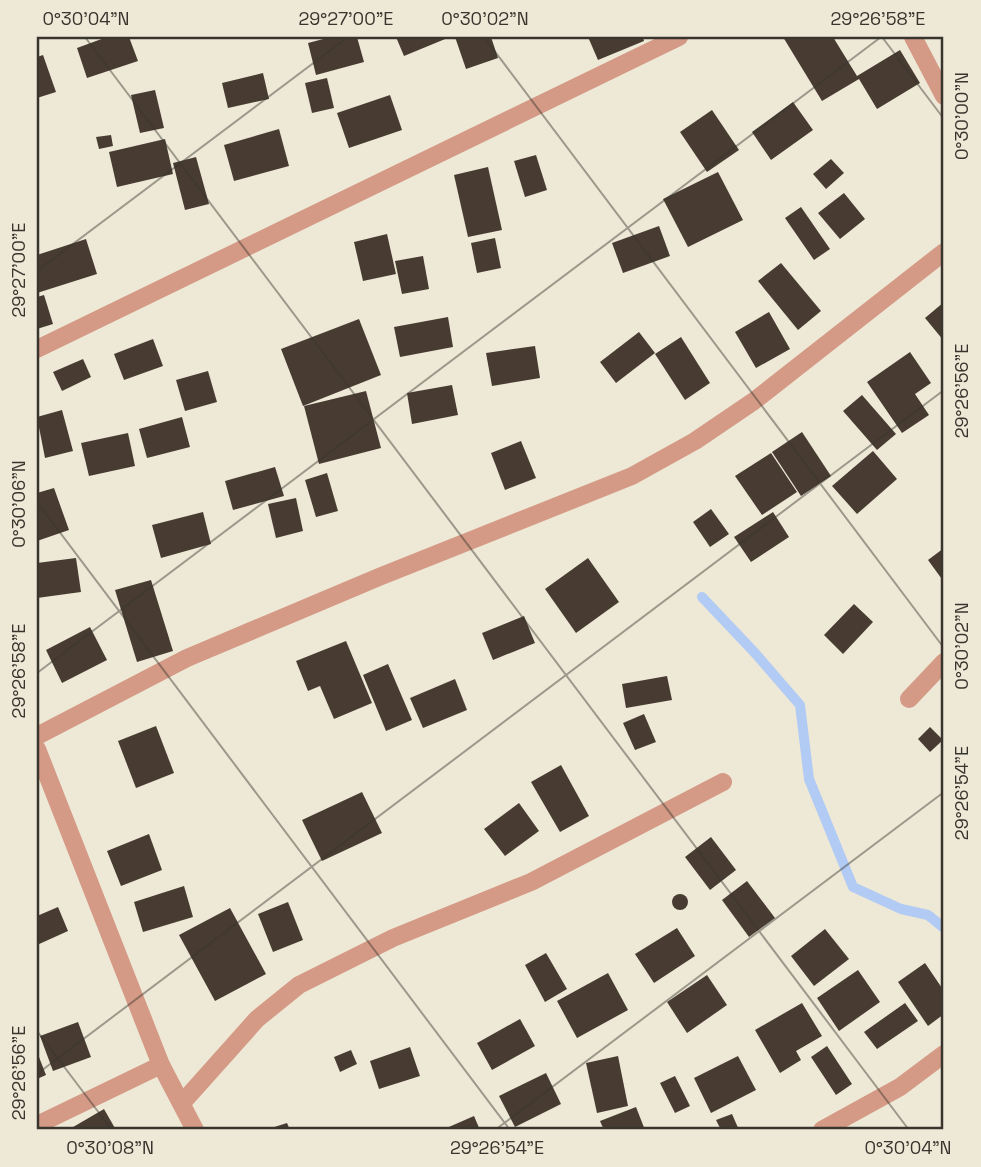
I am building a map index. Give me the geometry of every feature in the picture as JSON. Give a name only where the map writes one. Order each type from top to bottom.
[{"type":"street","points":[[37,349],[680,37]]},
{"type":"street","points":[[913,37],[944,96]]},
{"type":"street","points":[[37,736],[187,658],[379,577],[632,476],[695,441],[754,401],[944,252]]},
{"type":"street","points":[[909,699],[944,662]]},
{"type":"street","points":[[37,749],[161,1065],[195,1130]]},
{"type":"street","points":[[182,1103],[257,1019],[299,985],[393,938],[531,882],[723,782]]},
{"type":"street","points":[[830,1128],[900,1087],[944,1054]]},
{"type":"street","points":[[37,1125],[161,1065]]},
{"type":"building","points":[[107,37],[129,37],[138,61],[87,78],[77,48]]},
{"type":"building","points":[[331,37],[357,37],[364,62],[316,75],[308,43]]},
{"type":"building","points":[[396,37],[450,37],[404,56]]},
{"type":"building","points":[[455,37],[491,37],[498,58],[466,69]]},
{"type":"building","points":[[588,37],[643,37],[644,41],[598,60]]},
{"type":"building","points":[[783,37],[833,37],[857,76],[900,50],[920,83],[877,109],[859,79],[822,101]]},
{"type":"building","points":[[43,55],[56,92],[37,98],[37,57]]},
{"type":"building","points":[[263,73],[269,99],[228,108],[222,83]]},
{"type":"building","points":[[327,78],[334,108],[312,113],[305,83]]},
{"type":"building","points":[[155,90],[164,128],[140,133],[131,95]]},
{"type":"building","points":[[390,95],[402,130],[349,148],[337,113]]},
{"type":"building","points":[[793,102],[813,130],[771,160],[752,132]]},
{"type":"building","points":[[712,110],[739,150],[707,172],[680,132]]},
{"type":"building","points":[[279,129],[289,166],[234,181],[224,145]]},
{"type":"building","points":[[111,135],[113,146],[99,149],[96,137]]},
{"type":"building","points":[[165,139],[173,174],[117,187],[109,152]]},
{"type":"building","points":[[536,155],[547,190],[525,197],[514,161]]},
{"type":"building","points":[[196,157],[209,204],[185,210],[173,163]]},
{"type":"building","points":[[831,159],[844,173],[826,189],[813,174]]},
{"type":"building","points":[[488,167],[502,230],[468,237],[454,175]]},
{"type":"building","points":[[718,172],[743,220],[688,247],[663,199]]},
{"type":"building","points":[[844,193],[865,219],[840,239],[818,213]]},
{"type":"building","points":[[801,207],[830,249],[814,260],[785,218]]},
{"type":"building","points":[[659,226],[670,256],[623,273],[612,243]]},
{"type":"building","points":[[387,234],[396,274],[363,281],[354,242]]},
{"type":"building","points":[[495,238],[501,268],[477,273],[471,243]]},
{"type":"building","points":[[86,239],[97,274],[37,293],[37,255]]},
{"type":"building","points":[[423,256],[429,289],[402,294],[395,261]]},
{"type":"building","points":[[781,263],[821,311],[798,330],[758,281]]},
{"type":"building","points":[[44,295],[53,324],[37,329],[37,297]]},
{"type":"building","points":[[944,302],[944,341],[925,318]]},
{"type":"building","points":[[769,312],[790,349],[756,368],[735,332]]},
{"type":"building","points":[[448,317],[453,347],[400,357],[394,327]]},
{"type":"building","points":[[359,319],[381,375],[303,406],[281,349]]},
{"type":"building","points":[[639,332],[655,353],[616,383],[600,362]]},
{"type":"building","points":[[681,337],[710,383],[685,400],[655,354]]},
{"type":"building","points":[[153,339],[163,366],[124,380],[114,354]]},
{"type":"building","points":[[535,346],[540,378],[492,386],[486,353]]},
{"type":"building","points":[[910,352],[931,383],[915,394],[929,415],[902,433],[867,382]]},
{"type":"building","points":[[83,359],[91,377],[62,391],[53,372]]},
{"type":"building","points":[[208,371],[217,402],[185,411],[176,380]]},
{"type":"building","points":[[452,385],[458,415],[412,424],[407,393]]},
{"type":"building","points":[[366,391],[381,448],[319,464],[304,406]]},
{"type":"building","points":[[862,395],[896,434],[877,450],[843,411]]},
{"type":"building","points":[[62,410],[73,451],[45,458],[37,417]]},
{"type":"building","points":[[182,417],[190,447],[147,458],[139,429]]},
{"type":"building","points":[[802,432],[831,476],[801,496],[772,452]]},
{"type":"building","points":[[128,433],[135,466],[89,476],[81,443]]},
{"type":"building","points":[[521,441],[536,478],[505,490],[491,453]]},
{"type":"building","points":[[873,451],[897,479],[857,514],[832,486]]},
{"type":"building","points":[[771,453],[797,492],[762,515],[735,476]]},
{"type":"building","points":[[275,467],[284,496],[233,510],[225,481]]},
{"type":"building","points":[[327,473],[338,511],[316,517],[305,480]]},
{"type":"building","points":[[54,488],[69,530],[37,541],[37,493]]},
{"type":"building","points":[[296,498],[303,531],[276,538],[268,504]]},
{"type":"building","points":[[711,509],[729,534],[710,547],[693,522]]},
{"type":"building","points":[[203,512],[211,544],[161,558],[152,525]]},
{"type":"building","points":[[773,512],[789,537],[751,562],[734,537]]},
{"type":"building","points":[[944,548],[944,582],[928,560]]},
{"type":"building","points":[[76,558],[81,592],[37,598],[37,563]]},
{"type":"building","points":[[588,558],[619,602],[576,633],[545,589]]},
{"type":"building","points":[[151,580],[173,651],[137,662],[115,590]]},
{"type":"building","points":[[854,604],[873,622],[843,654],[824,635]]},
{"type":"building","points":[[524,616],[535,643],[493,660],[482,633]]},
{"type":"building","points":[[90,627],[107,660],[62,683],[46,650]]},
{"type":"building","points":[[346,641],[372,703],[334,719],[320,686],[308,691],[296,661]]},
{"type":"building","points":[[388,664],[412,720],[386,731],[363,675]]},
{"type":"building","points":[[667,676],[672,700],[626,708],[622,684]]},
{"type":"building","points":[[455,679],[467,710],[423,728],[410,698]]},
{"type":"building","points":[[644,714],[656,742],[635,750],[623,723]]},
{"type":"building","points":[[156,726],[174,773],[136,788],[118,741]]},
{"type":"building","points":[[930,727],[943,740],[930,752],[918,739]]},
{"type":"building","points":[[561,765],[589,816],[560,832],[531,782]]},
{"type":"building","points":[[362,792],[382,833],[322,861],[302,820]]},
{"type":"building","points":[[519,803],[539,831],[505,856],[484,829]]},
{"type":"building","points":[[149,834],[162,870],[121,886],[107,851]]},
{"type":"building","points":[[711,837],[736,870],[710,890],[685,857]]},
{"type":"building","points":[[747,881],[775,918],[749,937],[722,900]]},
{"type":"building","points":[[184,886],[193,917],[143,932],[134,902]]},
{"type":"building","points":[[677,894],[683,894],[688,902],[686,908],[677,910],[672,905],[672,899]]},
{"type":"building","points":[[288,902],[303,940],[273,952],[258,914]]},
{"type":"building","points":[[58,907],[68,931],[37,945],[37,916]]},
{"type":"building","points":[[230,908],[266,974],[215,1001],[179,935]]},
{"type":"building","points":[[677,928],[695,956],[654,983],[635,954]]},
{"type":"building","points":[[825,929],[849,959],[814,986],[791,956]]},
{"type":"building","points":[[546,953],[567,989],[545,1002],[525,965]]},
{"type":"building","points":[[925,963],[944,991],[944,1014],[928,1026],[898,982]]},
{"type":"building","points":[[858,970],[880,1002],[839,1031],[817,998]]},
{"type":"building","points":[[608,973],[628,1010],[577,1038],[557,1001]]},
{"type":"building","points":[[707,975],[727,1005],[687,1033],[667,1002]]},
{"type":"building","points":[[802,1003],[822,1036],[796,1051],[801,1060],[780,1073],[755,1030]]},
{"type":"building","points":[[905,1003],[918,1021],[877,1049],[864,1032]]},
{"type":"building","points":[[520,1019],[535,1046],[492,1070],[477,1043]]},
{"type":"building","points":[[78,1022],[91,1057],[53,1071],[40,1036]]},
{"type":"building","points":[[827,1046],[852,1084],[836,1095],[811,1057]]},
{"type":"building","points":[[410,1047],[420,1076],[379,1089],[370,1061]]},
{"type":"building","points":[[351,1050],[357,1064],[340,1072],[334,1057]]},
{"type":"building","points":[[37,1052],[46,1075],[37,1079]]},
{"type":"building","points":[[618,1056],[628,1106],[597,1113],[586,1063]]},
{"type":"building","points":[[738,1056],[756,1090],[711,1113],[694,1078]]},
{"type":"building","points":[[546,1073],[561,1104],[515,1127],[499,1096]]},
{"type":"building","points":[[675,1076],[690,1106],[675,1113],[660,1083]]},
{"type":"building","points":[[636,1107],[645,1130],[604,1130],[600,1121]]},
{"type":"building","points":[[104,1109],[116,1130],[68,1130]]},
{"type":"building","points":[[732,1114],[739,1130],[721,1130],[716,1120]]},
{"type":"building","points":[[474,1116],[480,1130],[442,1130]]},
{"type":"building","points":[[287,1123],[290,1130],[265,1130]]},
{"type":"waterway","points":[[702,597],[800,705],[809,779],[853,887],[901,909],[928,915],[944,928]]}]
